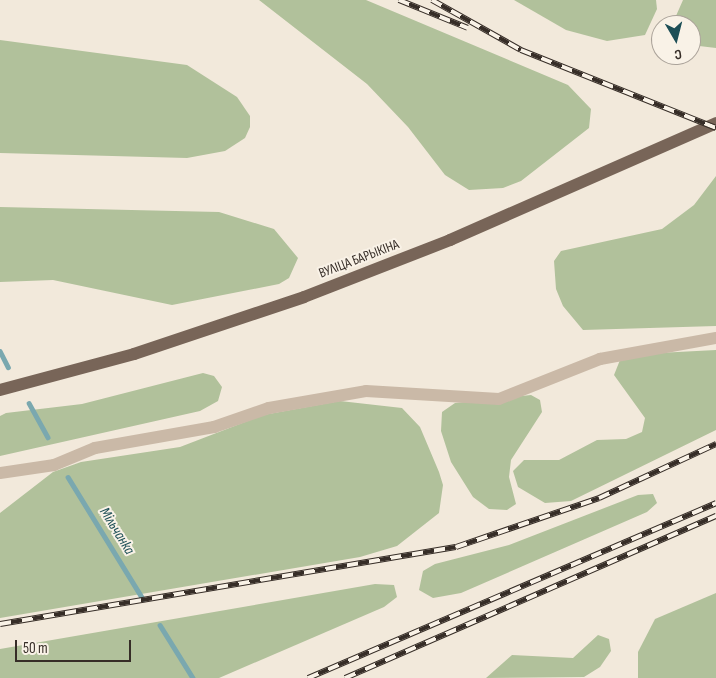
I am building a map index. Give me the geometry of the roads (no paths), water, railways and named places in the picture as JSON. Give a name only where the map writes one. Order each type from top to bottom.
[{"type":"main road","name":"ВУЛІЦА БАРЫКІНА","points":[[0,390],[134,354],[304,297],[450,240],[716,123]]},
{"type":"lane","points":[[0,473],[54,465],[95,448],[214,427],[269,408],[366,391],[499,399],[600,358],[716,338]]},
{"type":"waterway","name":"Мільчанка","points":[[0,351],[8,367]]},
{"type":"waterway","name":"Мільчанка","points":[[29,403],[48,437]]},
{"type":"waterway","name":"Мільчанка","points":[[68,477],[143,599]]},
{"type":"waterway","name":"Мільчанка","points":[[160,625],[193,678]]},
{"type":"railway","points":[[399,0],[468,28]]},
{"type":"railway","points":[[432,0],[521,50],[716,128]]},
{"type":"railway","points":[[0,624],[456,547],[599,498],[716,444]]},
{"type":"railway","points":[[308,678],[716,503]]},
{"type":"railway","points":[[345,678],[716,516]]}]
